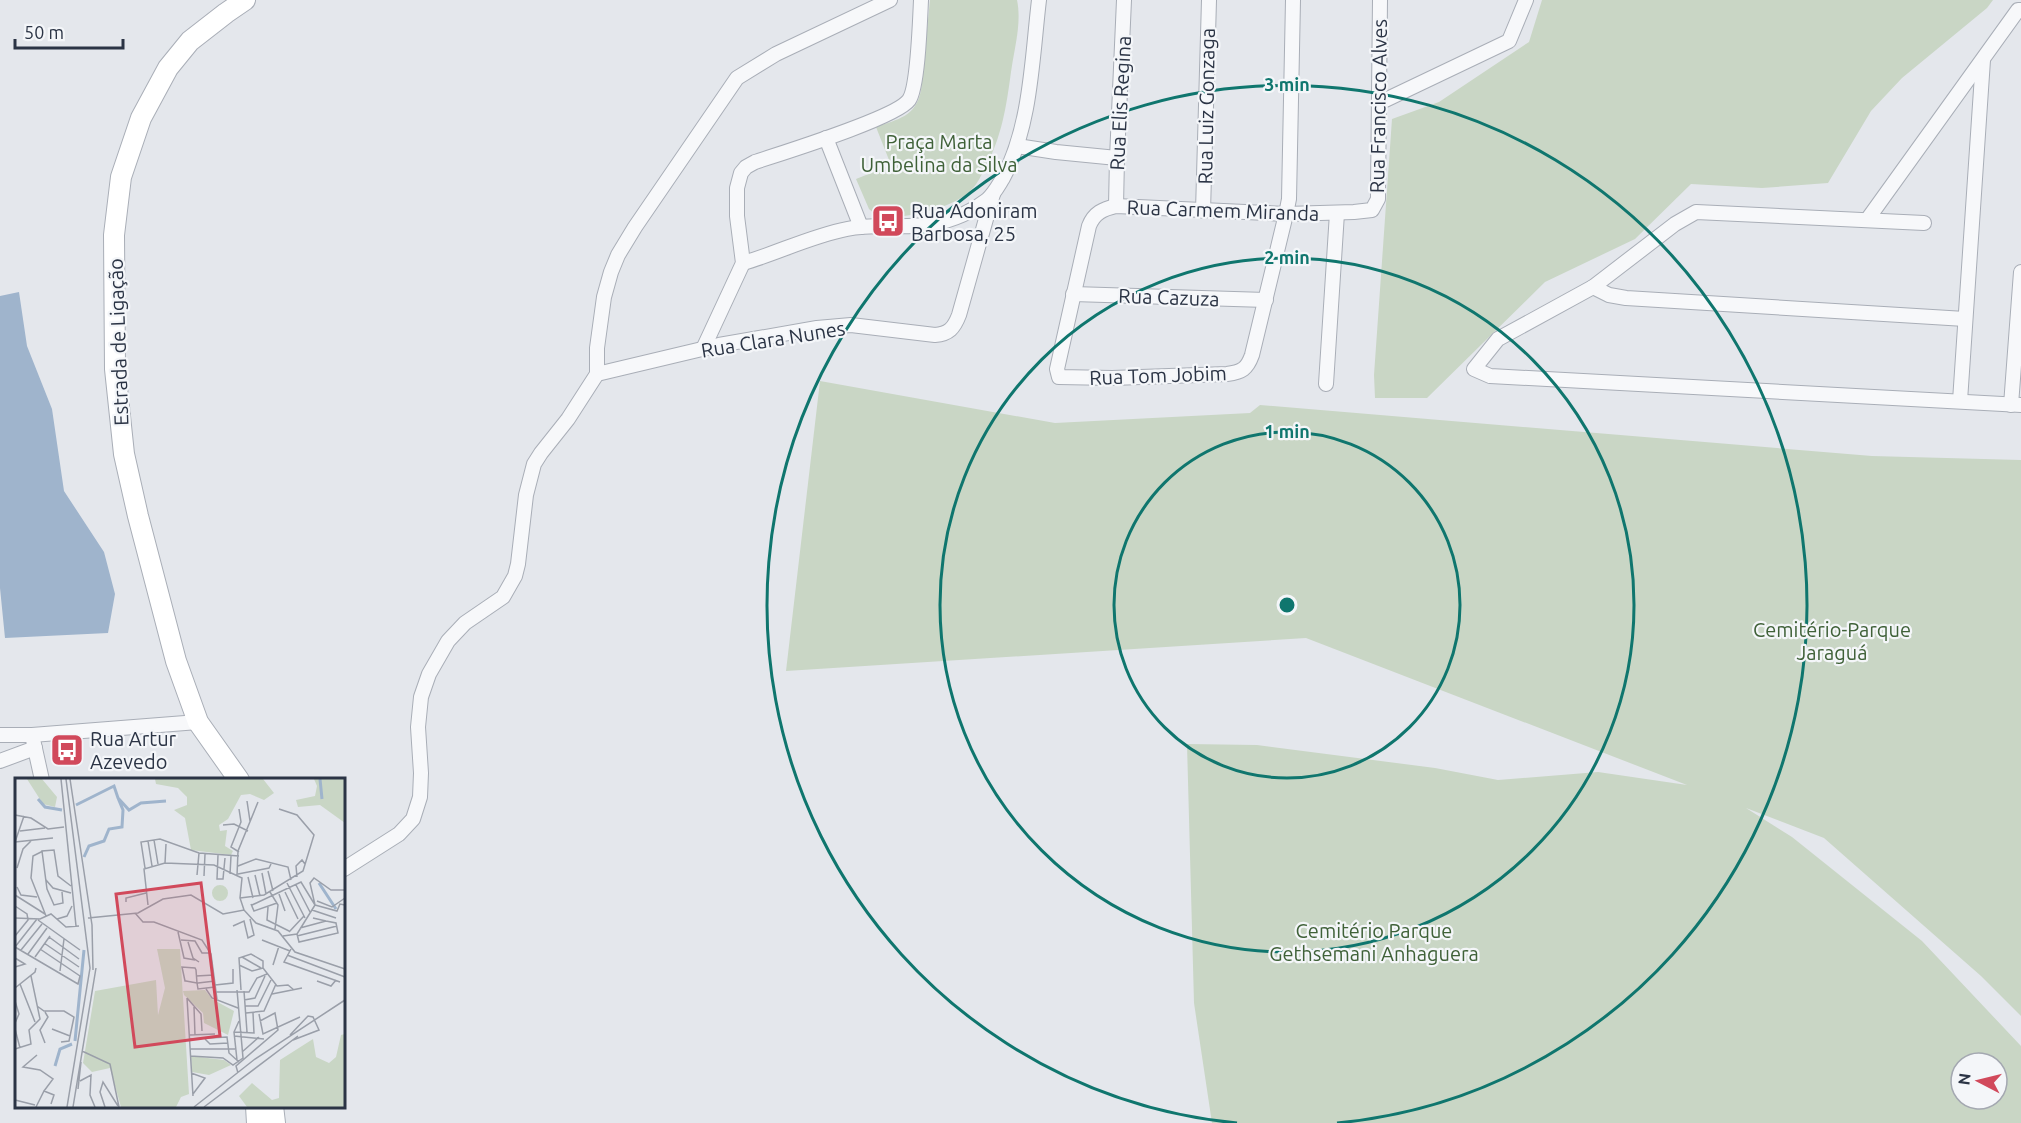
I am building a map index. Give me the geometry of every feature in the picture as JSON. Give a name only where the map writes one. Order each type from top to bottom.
[{"type":"main road","name":"Estrada de Ligação","points":[[238,778],[198,722],[176,661],[162,615],[124,454],[115,369],[114,235],[121,177],[141,118],[168,68],[190,41],[245,0]]},
{"type":"main road","points":[[256,1108],[257,1123]]},
{"type":"main road","points":[[273,1108],[275,1123]]},
{"type":"street","points":[[345,868],[399,834],[413,819],[420,797],[422,773],[418,727],[421,697],[429,674],[448,641],[465,623],[502,597],[510,587],[518,564],[526,495],[534,464],[547,443],[568,419],[597,374],[597,348],[604,297],[611,272],[618,255],[649,204],[737,78],[756,65],[890,0]]},
{"type":"street","points":[[703,349],[743,264],[737,201],[737,188],[741,173],[755,162],[891,113],[908,102],[915,74],[921,0]]},
{"type":"street","points":[[743,264],[821,234],[861,227],[932,224],[970,211],[987,200],[993,194],[1017,146],[1023,123],[1039,0]]},
{"type":"street","name":"Rua Elis Regina","points":[[1116,206],[1124,0]]},
{"type":"street","name":"Rua Luiz Gonzaga","points":[[1203,211],[1209,0]]},
{"type":"street","name":"Rua Tom Jobim","points":[[1057,372],[1061,378],[1227,374],[1243,370],[1248,365],[1286,214],[1291,167],[1293,0]]},
{"type":"street","name":"Rua Francisco Alves","points":[[1372,210],[1378,199],[1380,0]]},
{"type":"street","points":[[1379,103],[1509,41],[1526,0]]},
{"type":"street","points":[[1867,220],[2018,10],[2021,10]]},
{"type":"street","points":[[1960,401],[1983,60]]},
{"type":"street","points":[[826,138],[861,227]]},
{"type":"street","points":[[1017,146],[1056,153],[1117,158]]},
{"type":"street","name":"Rua Clara Nunes","points":[[597,374],[703,349],[833,326],[874,327],[935,335],[948,333],[960,315],[993,194]]},
{"type":"street","name":"Rua Carmem Miranda","points":[[1057,372],[1091,220],[1099,212],[1116,206],[1286,214],[1372,210]]},
{"type":"street","points":[[1924,223],[1696,212],[1675,224],[1593,287],[1498,339],[1474,369],[1490,376],[2016,405],[2021,272]]},
{"type":"street","points":[[1326,384],[1337,213]]},
{"type":"street","points":[[1593,287],[1609,295],[1626,298],[1965,319]]},
{"type":"street","name":"Rua Cazuza","points":[[1073,294],[1266,300]]},
{"type":"street","points":[[0,735],[34,742],[198,722]]},
{"type":"street","points":[[0,761],[34,742]]},
{"type":"street","points":[[34,742],[42,778]]},
{"type":"green space","name":"Praça Marta Umbelina da Silva","points":[[930,0],[1017,0],[1019,18],[1017,36],[1002,122],[996,145],[985,169],[975,186],[965,195],[955,202],[929,211],[879,218],[869,209],[856,179],[891,165],[876,127],[905,116],[919,99]]},
{"type":"green space","points":[[1542,0],[1993,0],[1987,8],[1902,78],[1871,111],[1828,183],[1762,188],[1691,184],[1635,239],[1545,282],[1427,398],[1375,398],[1374,375],[1392,119],[1439,102],[1529,42]]},
{"type":"green space","name":"Cemitério-Parque Jaraguá","points":[[820,381],[1055,423],[1250,413],[1260,405],[1872,456],[2021,460],[2021,1016],[1981,976],[1824,838],[1746,808],[1792,837],[1922,941],[2021,1046],[2021,1123],[1212,1123],[1194,1003],[1187,744],[1257,745],[1435,768],[1498,780],[1598,772],[1687,785],[1306,638],[786,671]]},
{"type":"water","points":[[19,292],[27,346],[52,409],[64,491],[104,552],[115,594],[108,633],[5,638],[0,588],[0,296]]},
{"type":"place","name":"Rua Adoniram Barbosa, 25","points":[[888,221]]},
{"type":"place","name":"Rua Artur Azevedo","points":[[67,750]]},
{"type":"park label","name":"Cemitério Parque Gethsemani Anhaguera","points":[[1374,942]]}]
